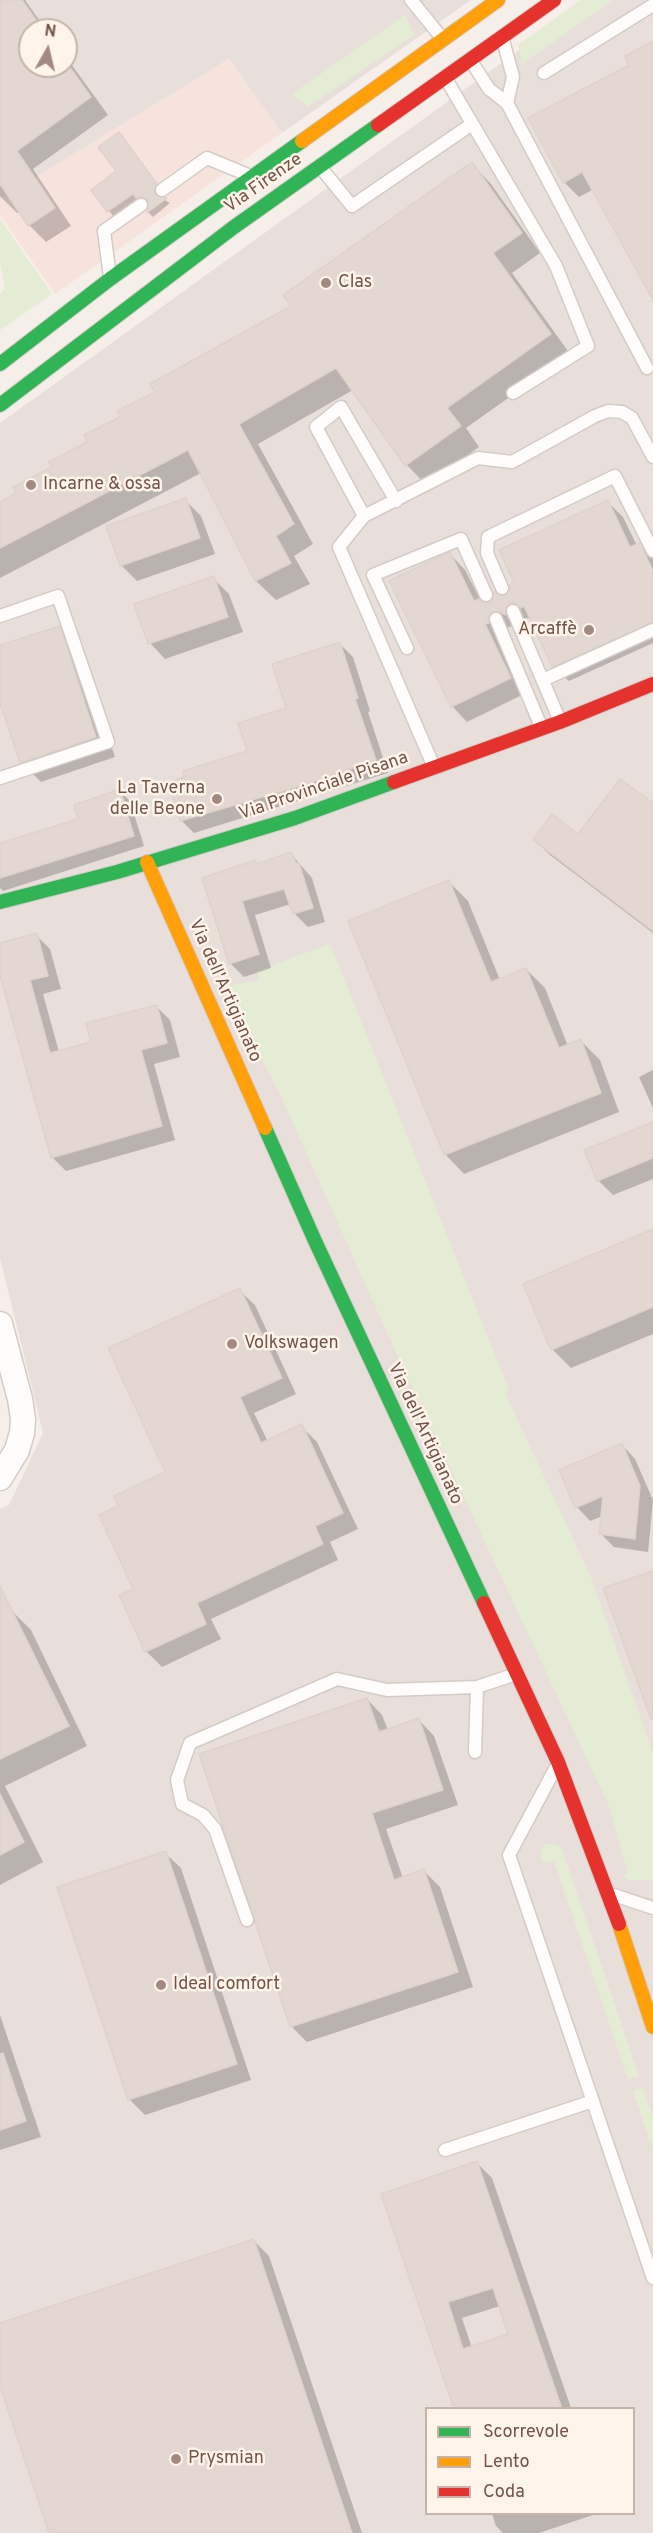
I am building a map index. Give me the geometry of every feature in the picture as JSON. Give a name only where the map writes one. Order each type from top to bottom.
[{"type":"street","name":"Via Firenze","points":[[0,364],[110,279],[498,0]]},
{"type":"street","name":"Via Firenze","points":[[0,405],[145,292],[554,0]]},
{"type":"street","name":"Via Provinciale Pisana","points":[[0,902],[295,818],[560,723],[653,684]]},
{"type":"street","name":"Via dell'Artigianato","points":[[147,862],[315,1241],[558,1762],[608,1893],[653,2027]]},
{"type":"street","points":[[0,1324],[23,1419],[17,1450],[0,1478]]},
{"type":"lane","points":[[411,0],[443,39]]},
{"type":"lane","points":[[544,73],[653,5]]},
{"type":"lane","points":[[502,37],[513,77],[507,103]]},
{"type":"lane","points":[[471,60],[489,90],[507,103],[647,368]]},
{"type":"lane","points":[[445,78],[556,266],[588,346],[513,393]]},
{"type":"lane","points":[[320,167],[352,206],[472,124]]},
{"type":"lane","points":[[162,190],[207,158],[252,177]]},
{"type":"lane","points":[[110,279],[104,231],[141,205]]},
{"type":"lane","points":[[364,516],[316,427],[341,407],[396,501]]},
{"type":"lane","points":[[435,768],[339,547],[364,516],[478,458],[512,462],[608,411],[622,412],[632,418],[653,457]]},
{"type":"lane","points":[[502,588],[487,553],[488,537],[615,476],[653,550]]},
{"type":"lane","points":[[407,648],[373,575],[461,539],[486,596]]},
{"type":"lane","points":[[0,616],[58,596],[108,742],[0,778]]},
{"type":"lane","points":[[513,611],[560,723]]},
{"type":"lane","points":[[496,619],[542,729]]},
{"type":"lane","points":[[543,680],[653,630]]},
{"type":"lane","points":[[247,1920],[215,1829],[203,1815],[182,1804],[177,1780],[190,1743],[337,1679],[387,1690],[477,1687],[517,1673]]},
{"type":"lane","points":[[475,1752],[477,1687]]},
{"type":"lane","points":[[558,1762],[509,1855],[653,2278]]},
{"type":"lane","points":[[608,1893],[653,1908]]},
{"type":"lane","points":[[445,2150],[593,2101]]},
{"type":"shaded area","points":[[0,0],[471,0],[282,133],[229,59],[0,199]]},
{"type":"shaded area","points":[[589,0],[653,0],[653,2533],[0,2533],[0,1509],[9,1505],[43,1433],[0,1258],[0,423]]},
{"type":"shaded area","points":[[229,59],[282,133],[55,294],[0,215],[0,199]]},
{"type":"green space","points":[[581,0],[613,0],[522,64],[518,45]]},
{"type":"green space","points":[[405,15],[414,35],[308,107],[292,94]]},
{"type":"green space","points":[[0,219],[52,294],[0,330],[0,294],[5,288],[0,262]]},
{"type":"green space","points":[[330,944],[509,1390],[505,1393],[590,1575],[653,1753],[653,1880],[628,1880],[623,1875],[628,1873],[609,1806],[394,1348],[280,1094],[224,987],[259,980],[257,971]]},
{"type":"green space","points":[[545,1844],[557,1845],[562,1849],[639,2076],[628,2079],[554,1861],[543,1863],[540,1853]]},
{"type":"green space","points":[[643,2088],[653,2117],[653,2151],[633,2091]]},
{"type":"building","points":[[0,0],[22,0],[35,18],[18,18],[18,78],[78,78],[91,97],[17,151],[55,208],[28,226],[0,184]]},
{"type":"building","points":[[653,41],[653,300],[582,172],[563,183],[528,118],[629,65],[625,56]]},
{"type":"building","points":[[119,132],[157,184],[154,190],[156,195],[167,198],[147,213],[149,205],[147,200],[141,197],[136,198],[133,194],[107,212],[91,190],[116,171],[98,147]]},
{"type":"building","points":[[472,162],[522,233],[493,253],[551,334],[447,408],[461,426],[405,466],[336,368],[239,424],[294,524],[276,536],[291,563],[255,581],[188,450],[0,548],[0,502],[16,493],[13,487],[52,467],[49,462],[87,442],[84,435],[120,417],[117,411],[155,392],[150,384],[291,306],[283,295]]},
{"type":"building","points":[[186,498],[200,538],[120,566],[106,526]]},
{"type":"building","points":[[608,500],[630,547],[640,543],[653,571],[653,622],[552,667],[524,606],[521,608],[517,604],[510,603],[506,607],[506,615],[498,611],[492,612],[488,617],[489,623],[485,624],[511,678],[451,707],[389,581],[450,552],[474,601],[479,599],[489,603],[493,599],[494,592],[500,596],[506,595],[510,590],[510,585],[514,583],[499,550]]},
{"type":"building","points":[[214,576],[228,617],[148,644],[134,604]]},
{"type":"building","points":[[60,626],[96,737],[20,763],[0,703],[0,645]]},
{"type":"building","points":[[340,642],[358,698],[355,699],[376,760],[307,784],[180,821],[168,783],[184,777],[183,771],[247,751],[238,723],[286,708],[272,664]]},
{"type":"building","points":[[620,779],[653,803],[653,931],[533,840],[552,814],[578,834]]},
{"type":"building","points":[[120,789],[134,836],[0,878],[0,843],[78,819],[74,805]]},
{"type":"building","points":[[291,852],[296,863],[299,863],[313,908],[293,914],[284,889],[242,901],[259,954],[229,964],[202,878],[255,860],[257,864]]},
{"type":"building","points":[[449,880],[491,982],[526,968],[559,1048],[581,1039],[601,1093],[444,1155],[348,921]]},
{"type":"building","points":[[37,933],[48,976],[30,980],[50,1053],[91,1042],[86,1023],[157,1005],[167,1043],[141,1050],[162,1126],[51,1158],[0,976],[0,943]]},
{"type":"building","points":[[653,1122],[653,1158],[597,1181],[584,1150]]},
{"type":"building","points":[[653,1229],[653,1307],[551,1350],[523,1284]]},
{"type":"building","points":[[240,1288],[282,1378],[240,1397],[261,1443],[302,1424],[343,1513],[315,1526],[323,1544],[197,1603],[206,1624],[145,1652],[119,1595],[133,1589],[99,1515],[118,1506],[114,1496],[165,1472],[108,1348]]},
{"type":"building","points":[[622,1443],[640,1486],[635,1539],[599,1534],[603,1496],[575,1508],[559,1470]]},
{"type":"building","points":[[653,1571],[653,1719],[651,1719],[603,1588]]},
{"type":"building","points":[[0,1586],[69,1726],[0,1759]]},
{"type":"building","points":[[367,1698],[379,1732],[419,1718],[443,1790],[372,1813],[394,1880],[424,1869],[458,1972],[290,2027],[199,1754]]},
{"type":"building","points":[[0,1794],[24,1842],[0,1855]]},
{"type":"building","points":[[166,1851],[237,2064],[128,2100],[57,1887]]},
{"type":"building","points":[[3,2053],[26,2121],[0,2130],[0,2054]]},
{"type":"building","points":[[477,2161],[561,2407],[453,2407],[381,2194]],"holes":[[[493,2288],[508,2334],[463,2349],[448,2302]]]},
{"type":"building","name":"Prysmian","points":[[254,2239],[352,2533],[49,2533],[0,2386],[0,2323]]},
{"type":"traffic: fast","points":[[0,405],[234,227],[378,125]]},
{"type":"traffic: fast","points":[[0,364],[110,279],[302,141]]},
{"type":"traffic: fast","points":[[0,902],[117,872],[295,818],[394,782]]},
{"type":"traffic: fast","points":[[265,1128],[315,1241],[484,1603]]},
{"type":"traffic: slow","points":[[302,141],[498,0]]},
{"type":"traffic: slow","points":[[147,862],[265,1128]]},
{"type":"traffic: slow","points":[[619,1924],[653,2027]]},
{"type":"traffic: jam","points":[[378,125],[554,0]]},
{"type":"traffic: jam","points":[[394,782],[560,722],[653,684]]},
{"type":"traffic: jam","points":[[484,1603],[558,1762],[619,1924]]},
{"type":"place","name":"Clas","points":[[326,283]]},
{"type":"place","name":"Incarne & ossa","points":[[31,485]]},
{"type":"place","name":"Arcaffè","points":[[589,630]]},
{"type":"place","name":"La Taverna delle Beone","points":[[217,799]]},
{"type":"place","name":"Volkswagen","points":[[232,1344]]},
{"type":"place","name":"Ideal comfort","points":[[161,1985]]},
{"type":"place","name":"Prysmian","points":[[176,2459]]}]
